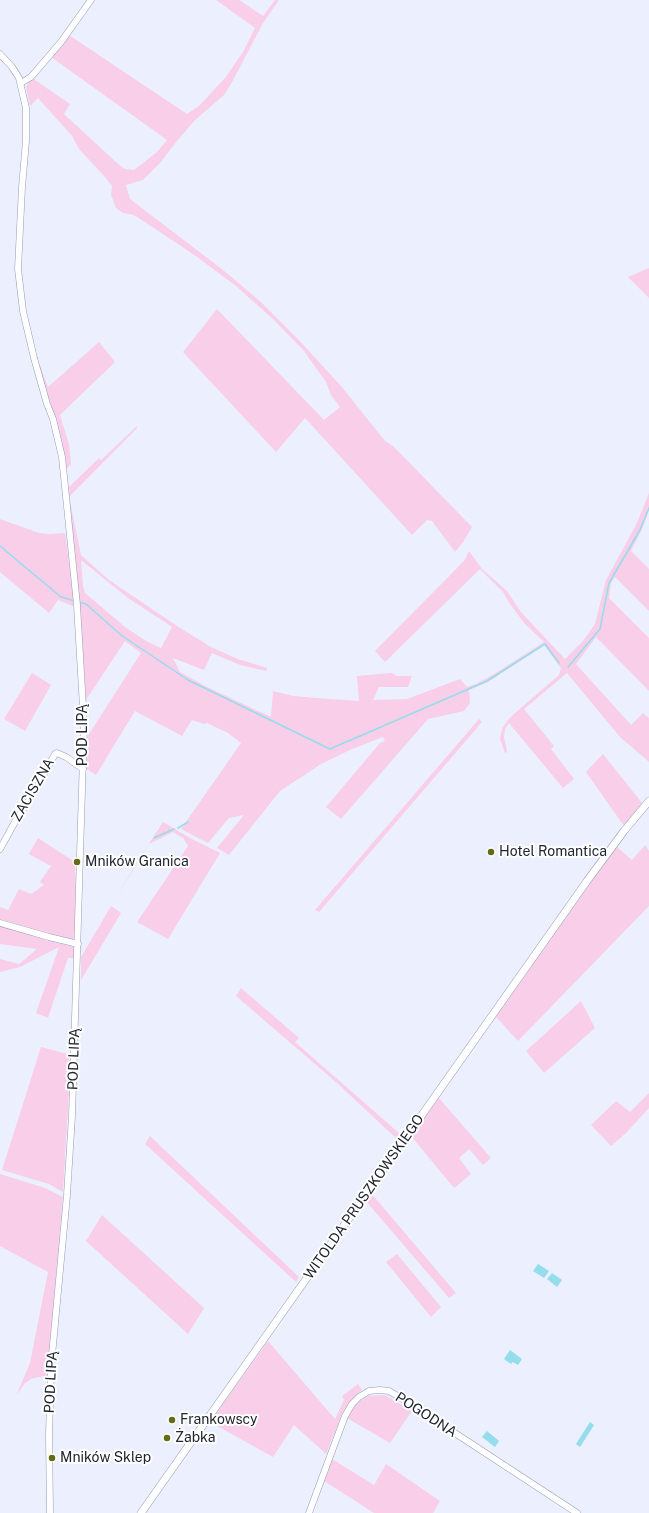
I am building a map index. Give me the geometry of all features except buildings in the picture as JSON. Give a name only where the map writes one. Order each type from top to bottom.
[{"type":"street","points":[[21,83],[31,76],[61,42],[90,0]]},
{"type":"street","name":"POD LIPĄ","points":[[0,54],[12,67],[21,83],[26,108],[26,141],[18,269],[24,311],[34,358],[47,404],[53,419],[62,457],[76,602],[84,724],[72,1124],[50,1366],[50,1513]]},
{"type":"street","name":"ZACISZNA","points":[[0,849],[16,820],[33,794],[54,754],[57,753],[66,757],[83,769]]},
{"type":"street","name":"WITOLDA PRUSZKOWSKIEGO","points":[[141,1513],[587,881],[624,831],[649,801]]},
{"type":"street","points":[[0,923],[78,944]]},
{"type":"street","name":"POGODNA","points":[[309,1513],[345,1416],[352,1404],[359,1398],[369,1391],[380,1390],[389,1391],[406,1401],[577,1513]]},
{"type":"shaded area","points":[[216,0],[239,0],[263,16],[275,0],[279,0],[263,23],[224,95],[195,120],[160,163],[143,180],[126,185],[130,199],[223,270],[261,302],[297,338],[341,386],[385,441],[393,446],[472,527],[455,552],[432,521],[427,520],[412,535],[305,418],[276,452],[183,352],[217,309],[324,420],[340,407],[331,395],[326,382],[304,351],[274,320],[236,286],[193,254],[134,215],[123,213],[116,208],[111,195],[112,186],[79,149],[72,136],[38,98],[30,106],[26,87],[32,78],[70,104],[64,114],[117,163],[125,169],[134,170],[157,152],[167,140],[51,57],[69,35],[187,114],[199,106],[225,78],[243,52],[255,28]]},
{"type":"shaded area","points":[[649,268],[649,298],[628,277]]},
{"type":"shaded area","points":[[99,342],[115,362],[60,415],[69,444],[71,464],[65,470],[60,436],[34,349],[48,387]]},
{"type":"shaded area","points":[[137,426],[137,428],[69,497],[68,488],[99,458],[101,460]]},
{"type":"shaded area","points":[[649,493],[649,510],[642,529],[631,551],[649,569],[649,611],[615,577],[611,583],[609,598],[649,638],[649,691],[596,637],[576,664],[631,725],[643,713],[649,718],[649,762],[620,737],[567,673],[524,709],[554,746],[551,749],[574,779],[563,788],[509,723],[505,729],[504,737],[507,752],[505,753],[500,739],[502,729],[507,721],[559,675],[561,668],[544,645],[488,682],[469,690],[470,703],[464,711],[428,719],[341,819],[326,807],[380,743],[385,741],[383,737],[352,749],[321,764],[280,791],[229,855],[217,848],[244,815],[229,818],[208,843],[181,829],[241,743],[228,733],[207,723],[204,724],[192,720],[182,736],[135,711],[96,775],[87,769],[87,737],[141,653],[125,641],[86,700],[79,596],[69,497],[81,555],[109,580],[211,647],[238,659],[267,668],[266,671],[240,665],[212,653],[204,670],[173,658],[180,672],[205,686],[271,717],[273,691],[293,696],[359,701],[357,676],[392,673],[397,676],[412,676],[408,687],[379,687],[373,700],[407,699],[460,679],[467,687],[476,684],[544,642],[524,623],[503,592],[480,569],[385,662],[375,651],[464,561],[469,551],[482,569],[507,591],[521,612],[565,659],[583,641],[595,624],[606,580],[637,523]],"holes":[[[81,560],[128,598],[172,627],[161,648],[148,642],[125,627],[85,593]]]},
{"type":"shaded area","points":[[0,519],[39,533],[65,533],[74,598],[73,606],[58,600],[49,613],[0,572]]},
{"type":"shaded area","points":[[32,673],[51,685],[25,731],[4,719]]},
{"type":"shaded area","points":[[479,719],[482,722],[319,912],[315,910]]},
{"type":"shaded area","points":[[603,754],[642,803],[624,826],[586,772]]},
{"type":"shaded area","points":[[163,822],[220,853],[168,939],[137,922],[188,846],[183,838],[173,832],[149,844],[116,898],[136,864]]},
{"type":"shaded area","points":[[38,838],[75,862],[75,941],[0,920],[0,907],[8,910],[19,889],[31,894],[44,885],[40,882],[51,866],[29,854]]},
{"type":"shaded area","points":[[645,845],[649,851],[649,906],[518,1041],[496,1017],[616,846],[632,860]]},
{"type":"shaded area","points":[[111,906],[121,913],[81,980],[81,957]]},
{"type":"shaded area","points":[[0,924],[46,940],[74,947],[75,958],[68,958],[48,1018],[36,1013],[59,947],[20,967],[0,972],[0,959],[19,964],[37,949],[0,944]]},
{"type":"shaded area","points":[[241,988],[299,1038],[295,1042],[400,1134],[397,1139],[337,1083],[236,996]]},
{"type":"shaded area","points":[[581,1001],[595,1028],[544,1073],[526,1051]]},
{"type":"shaded area","points":[[41,1047],[71,1055],[63,1192],[49,1184],[2,1170]]},
{"type":"shaded area","points":[[649,1093],[649,1108],[626,1133],[611,1146],[591,1125],[616,1101],[630,1112]]},
{"type":"shaded area","points":[[439,1098],[491,1158],[483,1165],[469,1149],[459,1158],[471,1174],[454,1188],[411,1136]]},
{"type":"shaded area","points":[[150,1136],[299,1277],[296,1282],[145,1144]]},
{"type":"shaded area","points":[[0,1174],[45,1188],[63,1197],[47,1376],[33,1378],[25,1383],[16,1396],[30,1363],[48,1272],[0,1246]]},
{"type":"shaded area","points":[[371,1193],[456,1293],[449,1298],[365,1200]]},
{"type":"shaded area","points":[[102,1215],[204,1308],[188,1334],[86,1241]]},
{"type":"shaded area","points":[[397,1254],[441,1307],[431,1317],[386,1262]]},
{"type":"shaded area","points":[[268,1341],[335,1419],[344,1400],[342,1396],[358,1384],[362,1390],[349,1402],[342,1414],[326,1454],[294,1425],[273,1457],[210,1422]]},
{"type":"shaded area","points":[[385,1395],[412,1411],[390,1443],[347,1418],[355,1405],[368,1396]]},
{"type":"shaded area","points":[[332,1459],[374,1485],[386,1464],[440,1501],[433,1513],[374,1513],[324,1481]]},
{"type":"water","points":[[538,1264],[549,1271],[544,1278],[533,1271]]},
{"type":"water","points":[[552,1273],[562,1280],[557,1287],[547,1279]]},
{"type":"water","points":[[510,1350],[522,1359],[518,1365],[513,1362],[511,1364],[504,1359]]},
{"type":"water","points":[[590,1422],[594,1425],[580,1447],[576,1444]]},
{"type":"water","points":[[487,1431],[499,1441],[495,1447],[482,1437]]},
{"type":"waterway","points":[[568,667],[600,629],[609,583],[640,530],[649,508]]},
{"type":"waterway","points":[[0,546],[61,597],[75,601]]},
{"type":"waterway","points":[[79,602],[86,604],[121,635],[188,680],[330,749],[487,681],[545,644],[559,663]]},
{"type":"waterway","points":[[178,828],[188,822]]},
{"type":"waterway","points":[[154,838],[174,829]]},
{"type":"waterway","points":[[85,867],[111,855]]},
{"type":"place","name":"Hotel Romantica","points":[[491,852]]},
{"type":"place","name":"Mników Granica","points":[[77,862]]},
{"type":"place","name":"Frankowscy","points":[[172,1420]]},
{"type":"place","name":"Żabka","points":[[167,1438]]},
{"type":"place","name":"Mników Sklep","points":[[52,1458]]}]
